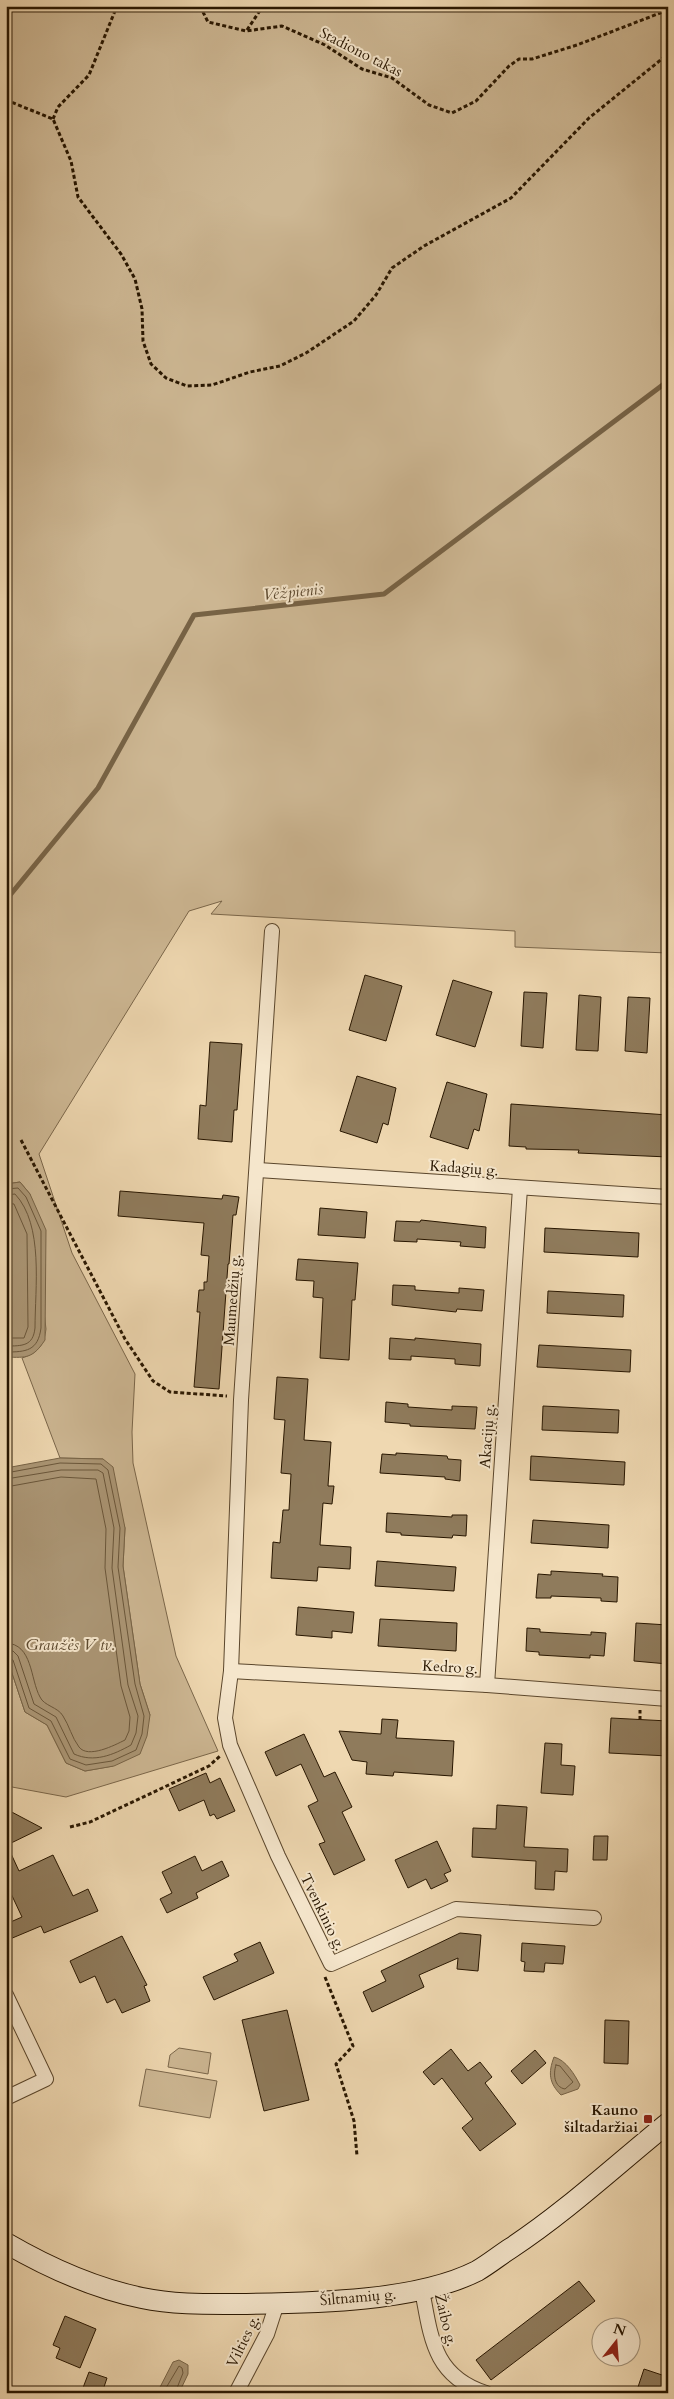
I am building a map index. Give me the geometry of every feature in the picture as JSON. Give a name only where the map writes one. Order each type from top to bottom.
[{"type":"main road","name":"Šiltnamių g.","points":[[6,2243],[66,2275],[144,2299],[190,2303],[277,2303],[354,2299],[422,2290],[476,2271],[534,2233],[668,2123]]},
{"type":"street","name":"Maumedžių g.","points":[[231,1671],[242,1400],[272,932]]},
{"type":"street","name":"Kadagių g.","points":[[258,1170],[668,1197]]},
{"type":"street","name":"Akacijų g.","points":[[486,1685],[520,1188]]},
{"type":"street","name":"Kedro g.","points":[[231,1671],[486,1685],[668,1699]]},
{"type":"street","name":"Tvenkinio g.","points":[[231,1671],[225,1718],[230,1745],[278,1856],[331,1964],[456,1909],[594,1918]]},
{"type":"street","points":[[6,1995],[46,2079],[6,2098]]},
{"type":"street","name":"Žaibo g.","points":[[422,2290],[436,2353],[445,2367],[460,2380],[486,2393]]},
{"type":"street","name":"Vilties g.","points":[[236,2393],[267,2334],[277,2303]]},
{"type":"path","points":[[53,119],[58,107],[89,75],[118,6]]},
{"type":"path","name":"Stadiono takas","points":[[200,6],[208,22],[246,30],[282,26],[325,45],[362,69],[392,78],[430,105],[452,113],[476,101],[508,66],[519,59],[532,59],[577,45],[668,10]]},
{"type":"path","points":[[246,30],[263,6]]},
{"type":"path","points":[[6,100],[53,119],[71,161],[78,197],[121,254],[135,279],[142,310],[143,341],[151,364],[166,378],[187,386],[212,385],[250,372],[280,366],[306,353],[354,321],[376,295],[392,268],[424,246],[511,198],[589,118],[668,54]]},
{"type":"path","points":[[21,1140],[38,1168],[126,1339],[153,1381],[170,1392],[222,1394],[242,1400]]},
{"type":"path","points":[[70,1827],[90,1822],[209,1766]]},
{"type":"path","points":[[331,1964],[322,1969],[353,2046],[336,2064],[354,2121],[357,2156]]},
{"type":"shaded area","points":[[6,6],[668,6],[668,953],[515,947],[515,931],[211,914],[222,901],[189,911],[39,1154],[72,1253],[135,1374],[132,1432],[133,1463],[176,1656],[218,1751],[66,1797],[12,1787],[6,1778],[6,1655],[25,1712],[47,1725],[66,1763],[85,1771],[113,1766],[150,1715],[140,1684],[123,1566],[125,1528],[103,1459],[60,1458],[22,1358],[32,1354],[39,1348],[44,1340],[46,1329],[30,1194],[20,1182],[6,1184]]},
{"type":"shaded area","points":[[179,2048],[211,2053],[208,2074],[168,2067],[170,2055]]},
{"type":"shaded area","points":[[146,2069],[217,2081],[210,2118],[139,2106]]},
{"type":"water","points":[[20,1182],[30,1194],[46,1230],[45,1340],[29,1356],[6,1357],[6,1184]]},
{"type":"water","name":"Graužės V tv.","points":[[60,1458],[103,1459],[113,1467],[125,1528],[123,1566],[140,1684],[150,1715],[147,1736],[140,1754],[114,1766],[85,1771],[66,1763],[47,1725],[25,1712],[6,1655],[6,1468]]},
{"type":"water","points":[[554,2057],[570,2068],[580,2085],[578,2089],[561,2095],[557,2091],[550,2073]]},
{"type":"water","points":[[179,2360],[188,2365],[188,2374],[179,2393],[157,2393],[173,2362]]},
{"type":"building","points":[[365,975],[402,986],[386,1041],[349,1030]]},
{"type":"building","points":[[453,980],[492,992],[475,1047],[436,1035]]},
{"type":"building","points":[[524,992],[547,993],[543,1048],[521,1046]]},
{"type":"building","points":[[579,995],[601,997],[598,1051],[576,1050]]},
{"type":"building","points":[[628,997],[650,998],[647,1053],[625,1051]]},
{"type":"building","points":[[210,1042],[242,1044],[237,1110],[234,1110],[232,1142],[198,1139],[200,1105],[206,1106]]},
{"type":"building","points":[[357,1076],[396,1088],[388,1125],[383,1123],[377,1143],[340,1131]]},
{"type":"building","points":[[447,1082],[487,1094],[479,1131],[474,1129],[468,1149],[430,1137]]},
{"type":"building","points":[[511,1104],[668,1115],[668,1157],[578,1153],[579,1150],[526,1149],[526,1147],[509,1146]]},
{"type":"building","points":[[120,1191],[222,1199],[223,1195],[239,1197],[236,1215],[233,1215],[219,1389],[194,1387],[200,1312],[197,1312],[199,1290],[204,1290],[204,1282],[207,1282],[209,1256],[201,1255],[204,1223],[118,1216]]},
{"type":"building","points":[[320,1208],[367,1212],[365,1238],[318,1235]]},
{"type":"building","points":[[421,1220],[486,1227],[485,1248],[460,1246],[461,1242],[417,1239],[417,1242],[394,1241],[396,1221],[420,1222]]},
{"type":"building","points":[[545,1228],[639,1233],[638,1257],[544,1252]]},
{"type":"building","points":[[298,1259],[358,1263],[355,1300],[352,1300],[349,1360],[320,1358],[323,1298],[313,1297],[314,1281],[296,1280]]},
{"type":"building","points":[[393,1285],[415,1286],[415,1290],[459,1293],[459,1288],[484,1290],[482,1311],[457,1309],[456,1312],[392,1305]]},
{"type":"building","points":[[548,1291],[624,1295],[623,1317],[547,1313]]},
{"type":"building","points":[[390,1338],[415,1340],[415,1338],[481,1344],[480,1366],[455,1364],[455,1359],[411,1356],[411,1360],[389,1359]]},
{"type":"building","points":[[539,1345],[631,1350],[630,1372],[537,1367]]},
{"type":"building","points":[[277,1377],[308,1379],[304,1440],[331,1442],[328,1486],[334,1486],[332,1504],[323,1503],[320,1545],[351,1547],[350,1569],[318,1567],[317,1581],[271,1578],[273,1542],[280,1543],[283,1510],[289,1510],[291,1474],[281,1473],[285,1420],[274,1419]]},
{"type":"building","points":[[386,1402],[408,1404],[408,1407],[452,1410],[452,1406],[477,1407],[475,1429],[410,1426],[410,1424],[385,1422]]},
{"type":"building","points":[[543,1406],[619,1410],[618,1433],[542,1430]]},
{"type":"building","points":[[396,1453],[447,1456],[448,1459],[461,1460],[460,1481],[445,1479],[445,1477],[380,1473],[382,1454],[396,1455]]},
{"type":"building","points":[[531,1456],[625,1462],[624,1485],[530,1480]]},
{"type":"building","points":[[387,1513],[452,1517],[452,1515],[467,1515],[466,1536],[453,1535],[452,1538],[401,1535],[401,1533],[386,1532]]},
{"type":"building","points":[[533,1520],[609,1525],[608,1548],[531,1543]]},
{"type":"building","points":[[377,1561],[456,1567],[454,1591],[375,1586]]},
{"type":"building","points":[[551,1571],[603,1574],[602,1576],[618,1577],[617,1602],[601,1601],[601,1598],[551,1596],[551,1598],[536,1598],[538,1574],[551,1575]]},
{"type":"building","points":[[298,1607],[354,1612],[352,1633],[332,1631],[332,1638],[296,1635]]},
{"type":"building","points":[[380,1619],[457,1623],[456,1651],[378,1646]]},
{"type":"building","points":[[636,1623],[668,1625],[668,1664],[634,1661]]},
{"type":"building","points":[[527,1628],[540,1629],[540,1632],[591,1635],[591,1632],[606,1633],[604,1656],[590,1655],[590,1658],[539,1655],[539,1652],[526,1651]]},
{"type":"building","points":[[611,1718],[668,1721],[668,1756],[609,1753]]},
{"type":"building","points":[[382,1719],[398,1720],[396,1738],[454,1741],[452,1776],[394,1772],[393,1776],[366,1774],[367,1762],[352,1760],[339,1731],[381,1734]]},
{"type":"building","points":[[304,1734],[324,1777],[335,1772],[352,1807],[342,1812],[365,1860],[334,1875],[319,1844],[325,1842],[308,1806],[318,1801],[301,1764],[276,1776],[265,1752]]},
{"type":"building","points":[[545,1743],[562,1744],[561,1765],[575,1766],[573,1795],[541,1793]]},
{"type":"building","points":[[206,1773],[210,1783],[220,1778],[235,1811],[217,1819],[214,1814],[210,1816],[204,1800],[179,1811],[169,1789]]},
{"type":"building","points":[[497,1805],[527,1807],[524,1847],[568,1849],[567,1872],[555,1871],[554,1890],[535,1889],[536,1861],[472,1857],[473,1828],[496,1829]]},
{"type":"building","points":[[6,1809],[42,1828],[7,1845],[19,1871],[53,1855],[73,1896],[88,1889],[98,1911],[44,1933],[41,1926],[10,1939],[6,1931],[6,1924],[22,1917],[6,1883]]},
{"type":"building","points":[[594,1836],[608,1836],[607,1860],[593,1860]]},
{"type":"building","points":[[437,1841],[451,1871],[444,1874],[448,1881],[431,1889],[426,1879],[408,1888],[395,1860]]},
{"type":"building","points":[[195,1856],[202,1871],[222,1861],[229,1876],[196,1893],[198,1898],[167,1913],[160,1899],[172,1893],[162,1872]]},
{"type":"building","points":[[460,1933],[481,1935],[478,1971],[457,1969],[458,1958],[419,1975],[424,1987],[372,2012],[363,1992],[386,1981],[381,1971]]},
{"type":"building","points":[[122,1936],[147,1985],[144,1986],[150,2001],[122,2013],[115,1999],[107,2003],[95,1976],[80,1983],[70,1961]]},
{"type":"building","points":[[260,1942],[274,1973],[214,2000],[203,1977],[238,1961],[234,1954]]},
{"type":"building","points":[[522,1943],[565,1946],[563,1964],[545,1963],[544,1972],[524,1971],[525,1962],[521,1961]]},
{"type":"building","points":[[287,2010],[309,2100],[264,2111],[242,2020]]},
{"type":"building","points":[[605,2020],[629,2021],[628,2064],[604,2063]]},
{"type":"building","points":[[451,2049],[468,2071],[480,2062],[492,2077],[485,2083],[516,2124],[480,2151],[462,2128],[473,2119],[442,2078],[434,2085],[423,2072]]},
{"type":"building","points":[[535,2050],[546,2063],[522,2084],[511,2071]]},
{"type":"building","points":[[579,2281],[595,2301],[491,2380],[476,2360]]},
{"type":"building","points":[[65,2316],[96,2329],[80,2368],[56,2358],[60,2348],[53,2345]]},
{"type":"building","points":[[644,2369],[668,2377],[668,2393],[636,2393]]},
{"type":"building","points":[[89,2372],[107,2378],[102,2393],[81,2393]]},
{"type":"waterway","name":"Vėžpienis","points":[[6,900],[98,788],[194,615],[384,594],[668,381]]},
{"type":"place","name":"Kauno šiltadaržiai","points":[[648,2119]]}]
